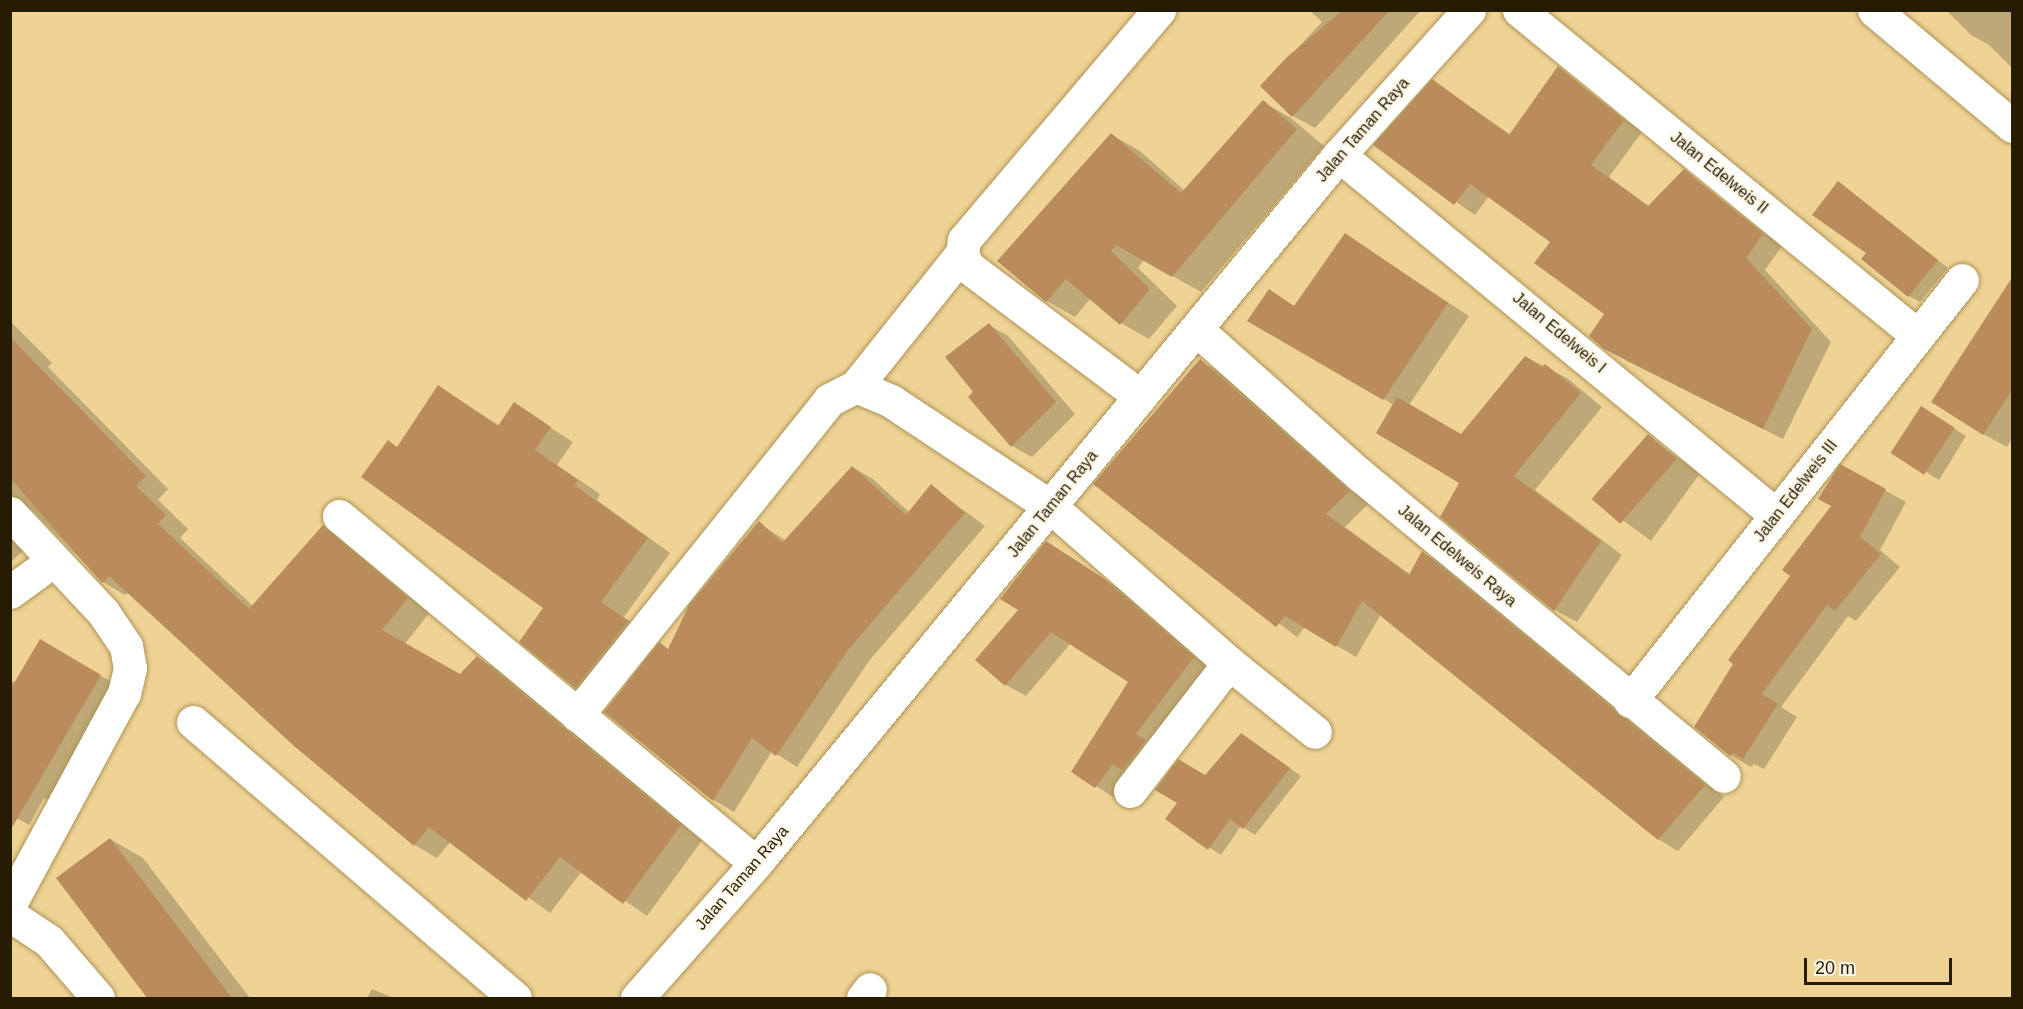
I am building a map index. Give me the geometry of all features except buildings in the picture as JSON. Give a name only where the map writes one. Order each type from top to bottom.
[{"type":"street","points":[[1140,396],[967,266],[962,253],[964,240],[1159,10]]},
{"type":"street","name":"Jalan Taman Raya","points":[[637,999],[756,863],[1339,155],[1469,10]]},
{"type":"street","name":"Jalan Edelweis II","points":[[1519,10],[1918,336]]},
{"type":"street","points":[[1874,10],[2013,126]]},
{"type":"street","name":"Jalan Edelweis I","points":[[1339,155],[1776,515]]},
{"type":"street","points":[[577,715],[829,400],[856,386],[962,253]]},
{"type":"street","name":"Jalan Edelweis III","points":[[1630,701],[1962,280]]},
{"type":"street","name":"Jalan Edelweis Raya","points":[[1196,329],[1360,475],[1630,701],[1724,776]]},
{"type":"street","points":[[856,386],[891,401],[1051,507],[1229,663],[1315,732]]},
{"type":"street","points":[[10,513],[104,612],[126,646],[130,668],[124,693],[10,904]]},
{"type":"street","points":[[339,516],[756,863]]},
{"type":"street","points":[[10,592],[54,560]]},
{"type":"street","points":[[1131,791],[1229,663]]},
{"type":"street","points":[[193,722],[515,999]]},
{"type":"street","points":[[10,915],[49,941],[98,999]]}]
